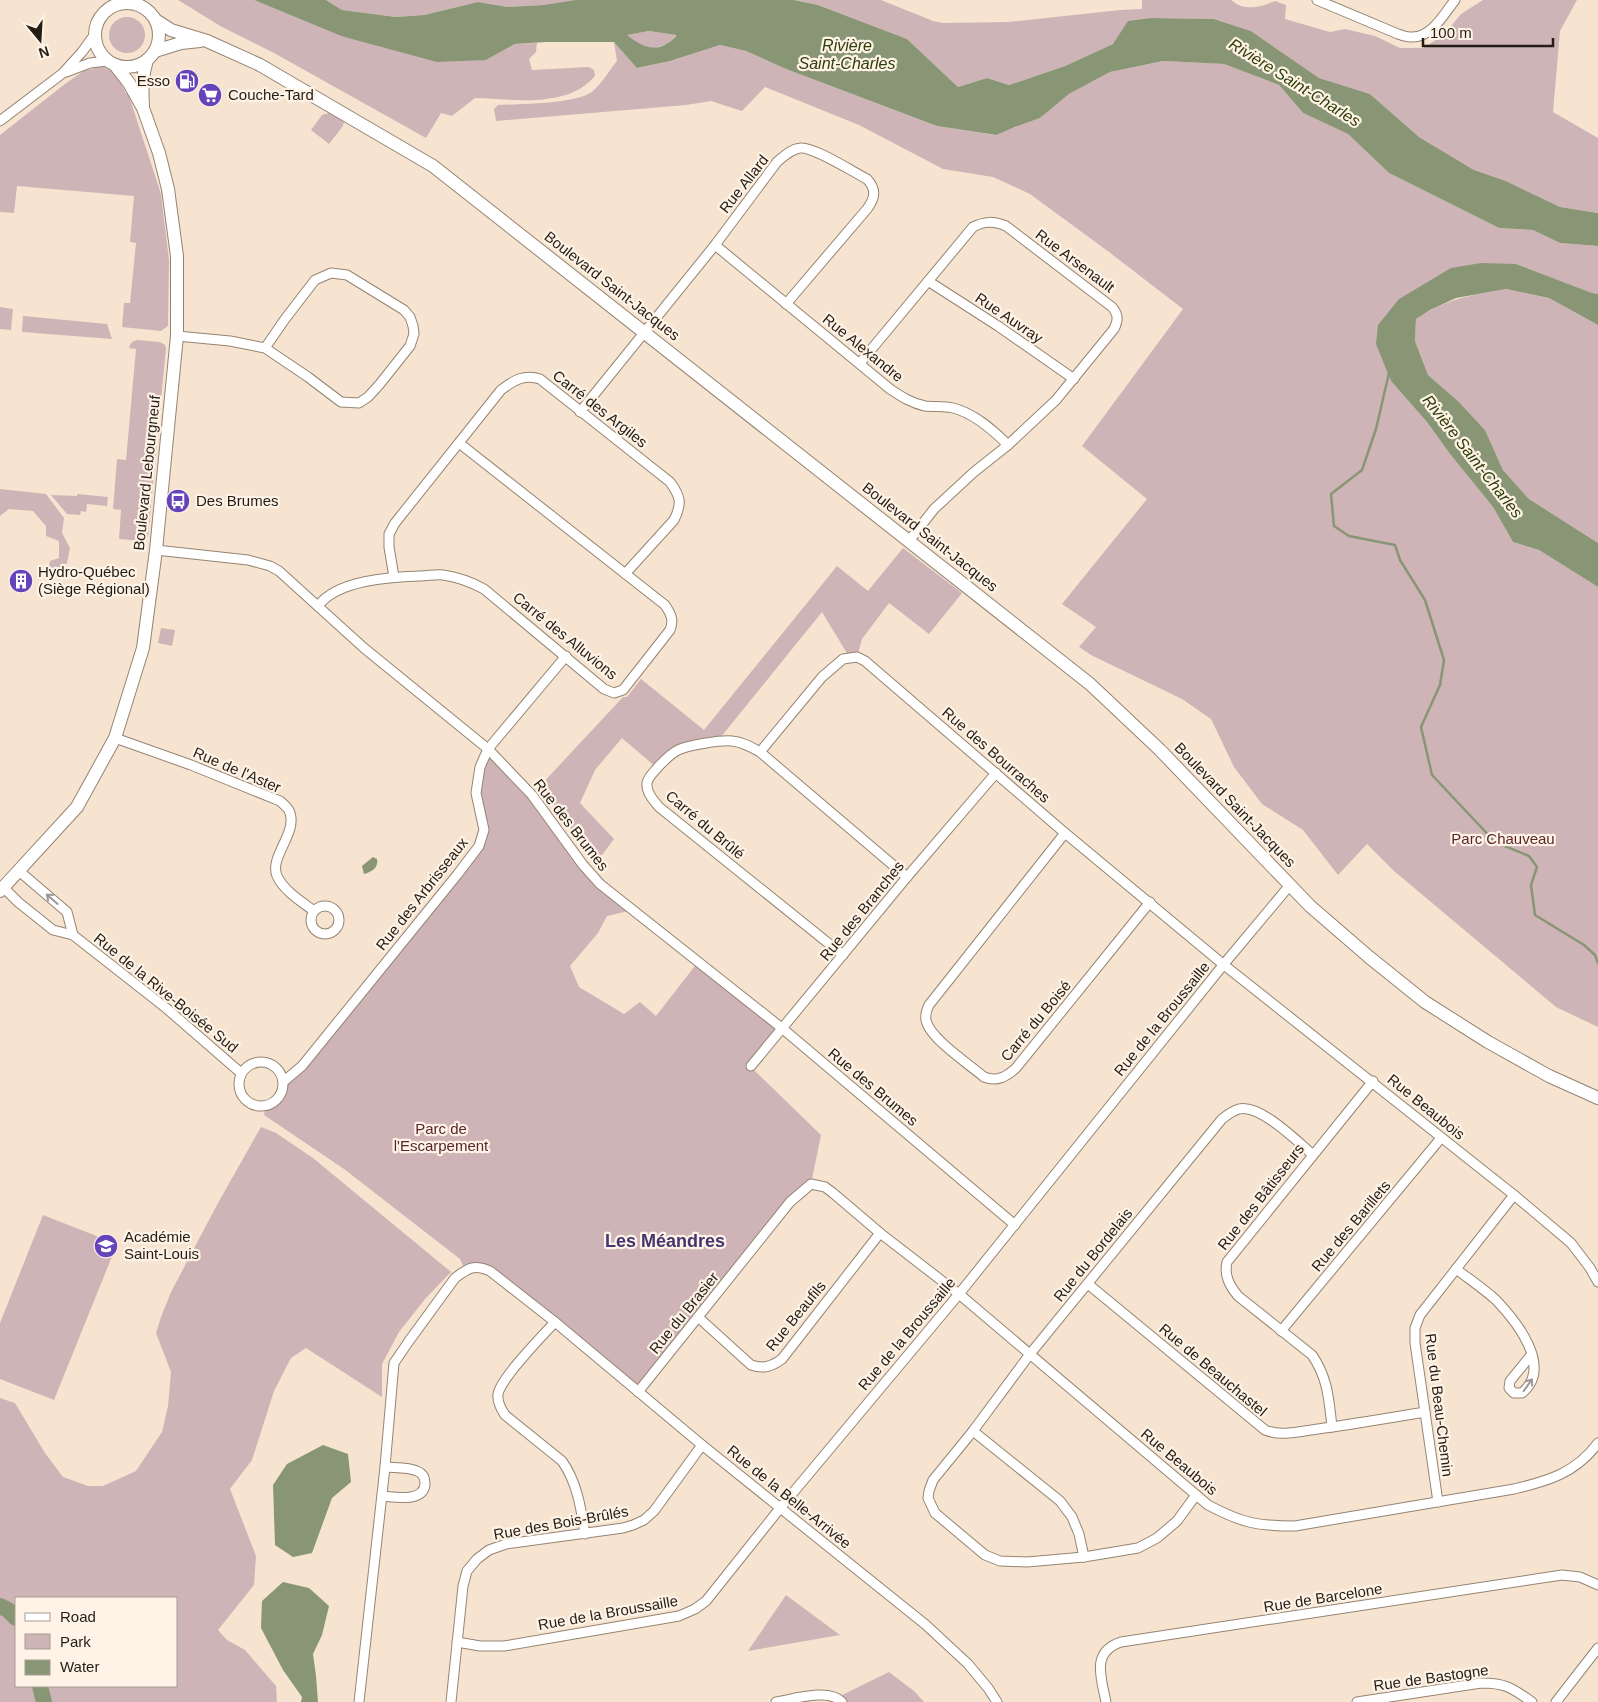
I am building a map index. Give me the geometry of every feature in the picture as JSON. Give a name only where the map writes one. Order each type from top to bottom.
[{"type":"street","points":[[100,0],[96,27],[97,46],[111,63]]},
{"type":"street","points":[[1318,0],[1398,34],[1410,37],[1422,35],[1433,28],[1455,0]]},
{"type":"street","points":[[0,121],[63,73],[82,52],[103,14],[118,4],[133,2],[144,8],[156,21],[159,36],[151,56],[135,66],[127,67],[111,63],[90,62],[63,73]]},
{"type":"street","name":"Boulevard Saint-Jacques","points":[[156,21],[171,30],[207,41],[267,69],[433,166],[1090,684],[1160,750],[1310,906],[1425,1002],[1488,1042],[1548,1076],[1598,1098]]},
{"type":"street","name":"Boulevard Saint-Jacques","points":[[151,56],[181,43],[207,41]]},
{"type":"street","name":"Boulevard Lebourgneuf","points":[[143,108],[143,72],[151,56]]},
{"type":"street","name":"Boulevard Lebourgneuf","points":[[2,889],[77,807],[115,738],[142,651],[156,550],[177,336],[177,256],[168,189],[143,108],[129,83],[111,63]]},
{"type":"street","name":"Rue Allard","points":[[580,412],[715,245],[777,162],[788,152],[801,148],[812,150],[866,179],[872,185],[874,192],[873,200],[786,304]]},
{"type":"street","name":"Rue Arsenault","points":[[860,363],[973,227],[982,222],[996,222],[1006,226],[1112,307],[1117,315],[1114,329],[1056,400],[1008,445],[974,472],[934,509],[909,541]]},
{"type":"street","name":"Rue Alexandre","points":[[715,245],[890,389],[908,401],[925,406],[953,408],[977,419],[995,432],[1008,445]]},
{"type":"street","points":[[177,336],[230,341],[265,348],[341,402],[359,402],[374,391],[410,346],[414,334],[410,317],[404,310],[347,275],[330,273],[315,280],[265,348]]},
{"type":"street","name":"Rue Auvray","points":[[928,281],[998,326],[1074,379]]},
{"type":"street","name":"Carré des Argiles","points":[[394,577],[389,547],[389,534],[395,523],[501,390],[522,377],[530,376],[540,379],[670,482],[677,492],[680,501],[679,510],[674,520],[625,574]]},
{"type":"street","name":"Carré des Alluvions","points":[[318,606],[324,599],[336,592],[355,585],[394,577],[442,575],[466,580],[484,589],[604,689],[614,693],[623,690],[670,630],[672,618],[665,605],[459,443]]},
{"type":"street","name":"Rue des Brumes","points":[[156,550],[248,560],[270,566],[279,571],[364,648],[488,748],[532,796],[583,865],[600,884],[783,1029],[1015,1225]]},
{"type":"street","name":"Rue des Arbrisseaux","points":[[283,1082],[307,1058],[479,846],[484,830],[476,793],[480,767],[488,748],[566,656]]},
{"type":"street","name":"Rue des Bourraches","points":[[760,752],[822,677],[843,659],[857,657],[865,661],[1065,833],[1224,965]]},
{"type":"street","name":"Rue de l'Aster","points":[[115,738],[191,765],[280,801],[290,812],[291,826],[276,865],[276,875],[283,886],[314,911]]},
{"type":"street","name":"Carré du Brûlé","points":[[843,955],[659,806],[651,798],[647,789],[647,781],[652,773],[669,756],[680,749],[694,745],[731,741],[747,744],[760,752],[907,877]]},
{"type":"street","name":"Rue des Branches","points":[[751,1066],[907,877],[996,773]]},
{"type":"street","name":"Carré du Boisé","points":[[1065,833],[928,1005],[925,1014],[926,1022],[934,1036],[984,1076],[990,1079],[999,1079],[1007,1076],[1016,1068],[1150,902]]},
{"type":"street","name":"Rue de la Rive-Boisée Sud","points":[[19,871],[67,912],[73,935]]},
{"type":"street","name":"Rue de la Broussaille","points":[[457,1642],[480,1646],[504,1646],[679,1616],[695,1610],[706,1601],[959,1294],[1290,885]]},
{"type":"street","name":"Rue de la Rive-Boisée Sud","points":[[2,889],[53,930],[73,935],[166,1008],[242,1073]]},
{"type":"street","name":"Rue Beaubois","points":[[1224,965],[1514,1194],[1571,1243],[1598,1282]]},
{"type":"street","points":[[267,1062],[276,1067],[280,1073],[283,1082],[282,1091],[276,1100],[266,1105],[256,1105],[247,1101],[241,1093],[239,1083],[242,1073],[248,1065],[267,1062]]},
{"type":"street","name":"Rue des Bâtisseurs","points":[[1332,1427],[1324,1376],[1319,1365],[1312,1355],[1238,1296],[1231,1287],[1225,1270],[1228,1262],[1312,1154],[1373,1081]]},
{"type":"street","name":"Rue du Bordelais","points":[[1084,1557],[1026,1562],[1000,1561],[984,1555],[935,1513],[928,1498],[933,1480],[973,1431],[1030,1354],[1222,1119],[1231,1112],[1241,1108],[1252,1110],[1267,1117],[1312,1154]]},
{"type":"street","name":"Rue des Barillets","points":[[1281,1331],[1442,1138]]},
{"type":"street","name":"Rue Beaubois","points":[[811,1184],[825,1187],[880,1233],[959,1294],[1208,1505],[1226,1515],[1245,1522],[1267,1526],[1295,1526],[1514,1489],[1545,1481],[1571,1470],[1590,1455],[1598,1443]]},
{"type":"street","name":"Rue du Brasier","points":[[638,1392],[790,1202],[811,1184]]},
{"type":"street","name":"Rue du Beau-Chemin","points":[[1438,1502],[1415,1343],[1415,1328],[1420,1315],[1514,1194]]},
{"type":"street","name":"Rue Beaufils","points":[[698,1317],[751,1365],[760,1368],[775,1364],[782,1359],[880,1233]]},
{"type":"street","name":"Rue de la Belle-Arrivée","points":[[359,1702],[385,1467],[394,1363],[455,1278],[465,1270],[474,1267],[490,1271],[940,1638],[968,1664],[997,1702]]},
{"type":"street","points":[[1456,1269],[1496,1300],[1521,1331],[1532,1354]]},
{"type":"street","name":"Rue de Beauchastel","points":[[1088,1284],[1265,1430],[1272,1433],[1281,1434],[1425,1412]]},
{"type":"street","points":[[554,1322],[501,1384],[498,1400],[500,1408],[505,1415],[562,1461],[569,1471],[582,1510],[585,1534]]},
{"type":"street","points":[[973,1431],[1060,1501],[1072,1517],[1079,1534],[1084,1557],[1138,1548],[1157,1538],[1177,1521],[1196,1495]]},
{"type":"street","name":"Rue des Bois-Brûlés","points":[[451,1702],[463,1586],[467,1571],[477,1559],[488,1550],[506,1544],[623,1528],[644,1520],[654,1511],[702,1445]]},
{"type":"street","points":[[382,1496],[406,1499],[418,1495],[424,1488],[426,1481],[423,1475],[415,1470],[385,1467]]},
{"type":"street","name":"Rue de Barcelone","points":[[1106,1702],[1100,1664],[1106,1650],[1112,1645],[1121,1642],[1562,1576],[1580,1577],[1598,1585]]},
{"type":"street","points":[[1556,1702],[1598,1648]]},
{"type":"street","name":"Rue de Bastogne","points":[[1357,1702],[1481,1683],[1497,1683],[1509,1686],[1532,1702]]},
{"type":"street","points":[[776,1702],[827,1695],[838,1697],[842,1702]]},
{"type":"green space","points":[[178,0],[254,0],[341,36],[486,60],[515,44],[537,43],[536,52],[529,59],[532,70],[589,67],[594,70],[595,76],[570,94],[555,98],[522,100],[475,98],[452,116],[441,113],[426,138],[274,53],[222,27]]},
{"type":"green space","points":[[326,0],[575,0],[543,5],[508,7],[478,2],[424,15],[396,17],[342,10]]},
{"type":"green space","points":[[794,0],[881,0],[933,21],[943,23],[1008,22],[1142,9],[1142,0],[1231,0],[1236,4],[1247,7],[1264,5],[1275,1],[1286,5],[1285,19],[1330,32],[1345,29],[1375,36],[1400,48],[1423,48],[1444,35],[1461,14],[1483,0],[1577,0],[1560,31],[1553,112],[1598,138],[1598,213],[1560,207],[1506,181],[1474,170],[1419,137],[1370,94],[1319,78],[1251,31],[1214,19],[1152,18],[1113,44],[1065,66],[1009,85],[987,78],[958,87],[907,39],[818,5]]},
{"type":"green space","points":[[127,17],[134,18],[140,22],[144,28],[144,42],[140,48],[134,52],[127,53],[120,52],[114,48],[110,42],[109,35],[110,28],[114,22],[120,18]]},
{"type":"green space","points":[[649,31],[676,35],[668,44],[655,48],[640,46],[626,35]]},
{"type":"green space","name":"Parc Chauveau","points":[[614,42],[638,68],[670,61],[720,45],[746,51],[786,69],[937,126],[994,135],[1040,118],[1069,94],[1110,72],[1163,61],[1224,64],[1279,85],[1303,113],[1348,134],[1389,173],[1499,228],[1533,230],[1560,243],[1598,246],[1598,294],[1516,264],[1399,299],[1389,373],[1391,381],[1427,422],[1493,507],[1513,542],[1539,550],[1598,587],[1598,1027],[1556,1007],[1394,871],[1367,844],[1338,875],[1303,830],[1262,804],[1234,767],[1211,719],[1182,699],[1091,655],[1079,647],[1096,627],[1062,604],[1147,499],[1082,446],[1183,309],[1030,194],[993,177],[943,169],[859,125],[765,87],[742,111],[711,101],[686,105],[496,121],[494,109],[498,105],[562,101],[575,99],[593,91],[617,61]]},
{"type":"green space","points":[[100,66],[113,73],[126,94],[128,93],[161,194],[169,260],[168,326],[161,331],[122,327],[124,303],[130,303],[136,243],[130,242],[134,196],[17,186],[14,213],[0,212],[0,135],[88,68],[89,70]]},
{"type":"green space","points":[[329,113],[344,121],[343,126],[329,144],[311,130],[322,115]]},
{"type":"green space","points":[[1506,289],[1549,298],[1598,325],[1598,543],[1529,499],[1503,470],[1485,430],[1459,402],[1428,375],[1415,341],[1416,319],[1427,312],[1459,299]]},
{"type":"green space","points":[[0,307],[13,309],[11,330],[0,329]]},
{"type":"green space","points":[[23,316],[107,324],[112,339],[22,332]]},
{"type":"green space","points":[[137,340],[160,342],[166,348],[148,537],[142,541],[119,539],[121,510],[113,509],[117,459],[126,460],[136,349],[129,348],[132,342]]},
{"type":"green space","points":[[0,489],[46,494],[64,518],[62,533],[70,548],[67,563],[51,574],[49,569],[50,561],[59,558],[59,541],[46,536],[46,526],[33,511],[9,509],[0,516]]},
{"type":"green space","points":[[77,494],[108,497],[107,506],[87,504],[86,512],[81,511],[80,515],[67,514],[51,495],[77,496]]},
{"type":"green space","points":[[903,548],[962,593],[929,634],[889,603],[862,639],[857,657],[848,655],[822,612],[716,743],[680,749],[657,768],[622,738],[595,770],[580,803],[614,839],[596,863],[540,786],[623,697],[627,697],[641,679],[704,730],[837,566],[868,591]]},
{"type":"green space","points":[[161,628],[175,630],[172,646],[158,643]]},
{"type":"green space","name":"Parc de l'Escarpement","points":[[488,749],[519,780],[575,855],[633,910],[607,916],[598,933],[570,966],[579,987],[624,1014],[640,1002],[656,1016],[698,962],[783,1029],[751,1067],[821,1135],[811,1184],[802,1191],[638,1392],[490,1271],[465,1270],[460,1259],[344,1169],[264,1115],[266,1105],[278,1096],[283,1082],[302,1066],[457,875],[484,830],[476,793]]},
{"type":"green space","points":[[261,1127],[276,1133],[313,1158],[451,1272],[425,1299],[399,1332],[382,1364],[382,1397],[306,1348],[291,1358],[274,1391],[252,1460],[230,1489],[256,1556],[254,1585],[218,1630],[227,1640],[245,1650],[276,1686],[277,1702],[0,1702],[0,1398],[15,1403],[45,1453],[63,1477],[88,1486],[103,1486],[136,1471],[162,1432],[168,1406],[171,1372],[156,1333],[171,1292]]},
{"type":"green space","points":[[43,1215],[117,1244],[54,1400],[0,1379],[0,1323]]},
{"type":"green space","points":[[786,1595],[840,1635],[748,1651]]},
{"type":"green space","points":[[889,1672],[914,1691],[924,1702],[842,1702],[838,1697]]},
{"type":"water","name":"Rivière Saint-Charles","points":[[254,0],[326,0],[342,10],[396,17],[424,15],[478,2],[508,7],[543,5],[575,0],[794,0],[818,5],[907,39],[958,87],[987,78],[1009,85],[1065,66],[1113,44],[1128,21],[1152,18],[1214,19],[1251,31],[1319,78],[1370,94],[1419,137],[1474,170],[1506,181],[1560,207],[1598,213],[1598,246],[1560,243],[1533,230],[1499,228],[1389,173],[1348,134],[1303,113],[1279,85],[1224,64],[1163,61],[1110,72],[1069,94],[1040,118],[996,135],[937,126],[786,69],[746,51],[720,45],[670,61],[637,68],[614,42],[515,44],[486,60],[437,62],[341,36]],"holes":[[[649,31],[676,35],[670,42],[652,48],[640,44],[627,35]]]},
{"type":"water","name":"Rivière Saint-Charles","points":[[1481,263],[1516,264],[1598,294],[1598,325],[1549,298],[1506,289],[1456,298],[1416,319],[1415,341],[1428,375],[1459,402],[1485,430],[1503,470],[1529,499],[1598,543],[1598,587],[1539,550],[1513,542],[1493,507],[1427,422],[1391,381],[1376,344],[1378,325],[1399,299],[1451,268]]},
{"type":"water","points":[[373,857],[377,859],[376,867],[364,874],[362,866]]},
{"type":"water","points":[[323,1445],[348,1454],[351,1482],[332,1498],[312,1553],[293,1557],[275,1545],[273,1485],[287,1464]]},
{"type":"water","points":[[283,1582],[309,1588],[329,1606],[322,1635],[313,1654],[318,1702],[301,1702],[302,1697],[283,1670],[261,1628],[262,1601]]},
{"type":"waterway","points":[[1389,373],[1376,429],[1362,470],[1331,494],[1334,526],[1349,536],[1395,545],[1400,560],[1425,600],[1444,660],[1440,685],[1421,727],[1432,775],[1495,842],[1529,856],[1537,867],[1531,885],[1535,915],[1584,945],[1595,955],[1598,963]]},
{"type":"waterway","points":[[0,1606],[8,1610],[15,1617]]},
{"type":"waterway","points":[[40,1687],[44,1702]]},
{"type":"place","name":"Esso","points":[[187,81]]},
{"type":"place","name":"Couche-Tard","points":[[210,95]]},
{"type":"place","name":"Des Brumes","points":[[178,501]]},
{"type":"place","name":"Hydro-Québec (Siège Régional)","points":[[21,581]]},
{"type":"place","name":"Académie Saint-Louis","points":[[106,1246]]},
{"type":"district","name":"Les Méandres","points":[[665,1241]]}]
